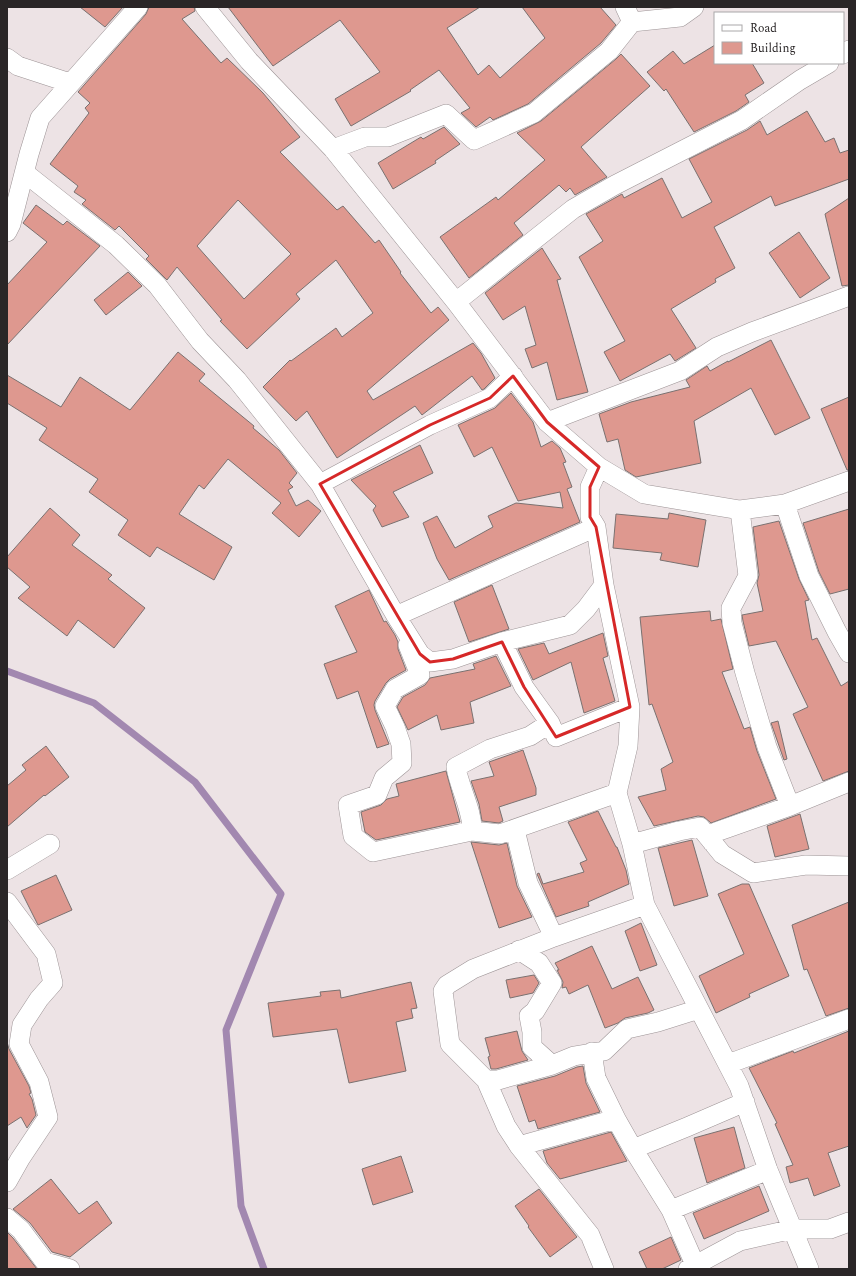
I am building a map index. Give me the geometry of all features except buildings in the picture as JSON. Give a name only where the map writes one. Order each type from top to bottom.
[{"type":"street","points":[[7,232],[11,224],[40,118],[138,7]]},
{"type":"street","points":[[206,7],[249,61],[333,149],[456,302],[547,422],[599,467],[644,494],[740,510],[785,504],[849,481]]},
{"type":"street","points":[[333,149],[365,137],[388,137],[446,114],[474,140],[534,113],[609,51],[628,14],[680,17],[694,7]]},
{"type":"street","points":[[7,58],[18,66],[70,83]]},
{"type":"street","points":[[456,302],[573,209],[615,185],[742,120],[800,80],[827,64]]},
{"type":"street","points":[[25,173],[116,245],[157,285],[200,341],[237,380],[320,484],[396,616],[420,654],[430,662],[453,659],[502,642],[570,625],[586,610],[604,585]]},
{"type":"street","points":[[547,422],[680,371],[717,347],[752,332],[849,296]]},
{"type":"street","points":[[320,484],[430,425],[490,398],[512,376]]},
{"type":"street","points":[[599,467],[590,487],[590,517],[596,527],[604,585],[630,707],[628,746],[617,793],[632,844],[645,905],[739,1086],[768,1170],[809,1269]]},
{"type":"street","points":[[785,504],[809,576],[849,653]]},
{"type":"street","points":[[740,510],[748,576],[731,608],[732,623],[767,747],[790,806]]},
{"type":"street","points":[[396,616],[596,527]]},
{"type":"street","points":[[396,616],[420,675],[395,689],[385,706],[401,744],[402,763],[384,778],[377,795],[348,805],[353,836],[373,852],[472,831],[500,834],[617,793]]},
{"type":"street","points":[[502,642],[524,687],[550,723],[556,737],[630,707]]},
{"type":"street","points":[[472,831],[472,823],[456,767],[490,749],[530,736],[550,723]]},
{"type":"street","points":[[712,842],[716,832],[790,806],[849,782]]},
{"type":"street","points":[[632,844],[679,831],[700,827],[722,854],[753,874],[806,864],[849,866]]},
{"type":"street","points":[[515,830],[528,883],[554,937]]},
{"type":"street","points":[[7,870],[50,844]]},
{"type":"street","points":[[7,902],[46,954],[53,983],[39,999],[22,1025],[19,1044],[39,1082],[48,1117],[20,1158],[7,1182]]},
{"type":"street","points":[[604,1269],[602,1268],[590,1235],[519,1146],[506,1126],[486,1080],[450,1044],[444,991],[447,985],[473,969],[519,950],[645,905]]},
{"type":"street","points":[[519,950],[539,963],[552,983],[535,1011],[529,1016],[532,1032],[532,1047],[552,1064]]},
{"type":"street","points":[[486,1080],[498,1080],[574,1056],[604,1051],[627,1029],[658,1022],[699,1008]]},
{"type":"street","points":[[728,1064],[849,1019]]},
{"type":"street","points":[[592,1052],[596,1078],[616,1119],[633,1149],[672,1210],[694,1268],[740,1241],[793,1228],[830,1229],[849,1222]]},
{"type":"street","points":[[633,1149],[687,1128],[745,1102]]},
{"type":"street","points":[[519,1146],[616,1119]]},
{"type":"street","points":[[672,1210],[768,1170]]},
{"type":"street","points":[[7,1218],[21,1230],[45,1262],[70,1269]]},
{"type":"highlighted area","points":[[513,376],[547,422],[599,467],[590,487],[590,517],[596,527],[630,707],[556,737],[524,687],[502,642],[453,659],[430,662],[420,654],[320,484],[430,425],[490,398]]},
{"type":"waterway","points":[[7,671],[94,703],[195,782],[281,894],[226,1030],[241,1206],[264,1269]]}]
